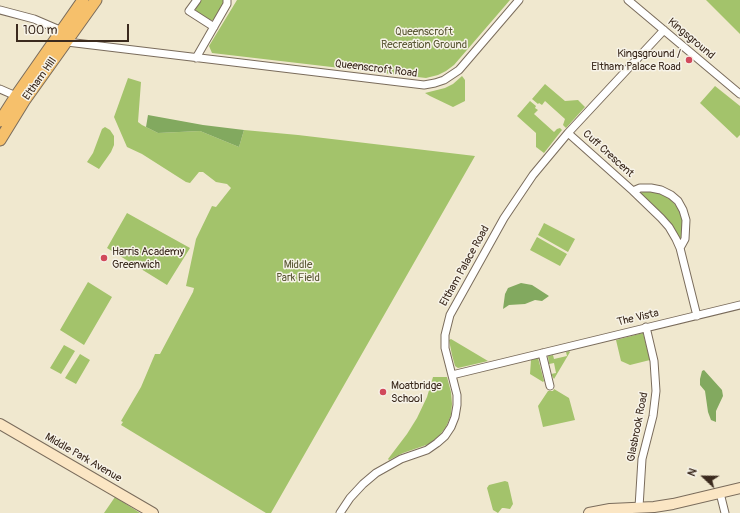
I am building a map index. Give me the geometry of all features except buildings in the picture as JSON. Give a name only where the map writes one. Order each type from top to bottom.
[{"type":"main road","name":"Eltham Hill","points":[[0,121],[83,0]]},
{"type":"main road","name":"Eltham Hill","points":[[0,140],[24,101],[96,0]]},
{"type":"street","points":[[197,0],[189,10],[214,27]]},
{"type":"street","points":[[196,58],[227,4],[227,0]]},
{"type":"street","name":"Queenscroft Road","points":[[67,42],[415,85],[435,84],[448,78],[459,70],[519,0]]},
{"type":"street","name":"Kingsground","points":[[628,0],[740,94]]},
{"type":"street","points":[[0,10],[34,19],[62,31]]},
{"type":"street","name":"Eltham Palace Road","points":[[340,513],[350,498],[376,473],[400,459],[427,450],[445,436],[451,427],[457,405],[445,338],[447,323],[450,315],[510,208],[537,169],[568,133],[664,30]]},
{"type":"street","points":[[0,89],[16,96]]},
{"type":"street","name":"Cuff Crescent","points":[[568,133],[669,227],[680,248],[697,316]]},
{"type":"street","name":"Cuff Crescent","points":[[633,192],[640,188],[651,188],[671,194],[678,201],[686,220],[685,239],[680,248]]},
{"type":"street","name":"The Vista","points":[[452,375],[740,305]]},
{"type":"street","name":"Glasbrook Road","points":[[639,507],[642,459],[654,411],[656,391],[654,360],[646,327]]},
{"type":"street","points":[[542,353],[550,386]]},
{"type":"street","name":"Middle Park Avenue","points":[[0,424],[154,513]]},
{"type":"street","points":[[592,513],[610,509],[654,507],[673,504],[740,488]]},
{"type":"street","points":[[720,493],[725,513]]},
{"type":"green space","points":[[199,0],[225,0],[215,20],[210,20],[196,12],[195,5]]},
{"type":"green space","name":"Queenscroft Recreation Ground","points":[[237,0],[510,0],[454,65],[438,75],[426,78],[212,53],[209,46]]},
{"type":"green space","points":[[706,0],[740,0],[740,34]]},
{"type":"green space","points":[[462,76],[465,80],[465,101],[453,107],[425,93],[445,88],[453,84]]},
{"type":"green space","name":"Middle Park Field","points":[[128,78],[141,82],[138,122],[158,133],[200,131],[239,147],[244,130],[475,156],[271,513],[266,513],[121,425],[123,422],[121,421],[141,387],[155,354],[160,354],[193,292],[194,288],[186,286],[196,239],[212,206],[216,207],[231,188],[227,184],[216,182],[203,172],[199,172],[190,183],[186,182],[142,154],[127,147],[114,117]]},
{"type":"green space","points":[[545,84],[565,101],[578,100],[585,107],[566,128],[563,125],[565,119],[545,101],[542,105],[539,103],[538,104],[532,99]]},
{"type":"green space","points":[[715,86],[740,106],[740,135],[737,138],[700,103]]},
{"type":"green space","points":[[530,101],[538,110],[534,114],[554,132],[560,128],[562,130],[544,153],[536,147],[536,133],[517,116]]},
{"type":"green space","points":[[148,115],[203,125],[244,130],[239,147],[200,131],[158,133],[146,127]]},
{"type":"green space","points":[[105,127],[110,130],[114,136],[114,145],[99,169],[87,162],[93,153],[102,129]]},
{"type":"green space","points":[[645,191],[664,195],[679,209],[683,221],[680,240],[667,219],[640,193]]},
{"type":"green space","points":[[127,213],[190,248],[167,285],[107,248]]},
{"type":"green space","points":[[544,223],[575,239],[568,252],[538,235]]},
{"type":"green space","points":[[537,237],[567,254],[560,266],[530,250]]},
{"type":"green space","points":[[88,282],[112,297],[84,345],[60,330]]},
{"type":"green space","points":[[521,283],[532,285],[549,296],[542,301],[535,300],[525,304],[509,305],[503,309],[505,294],[508,288]]},
{"type":"green space","points":[[643,333],[650,360],[630,365],[621,361],[616,340]]},
{"type":"green space","points":[[451,339],[488,361],[458,368],[455,366],[452,355],[449,340]]},
{"type":"green space","points":[[64,345],[75,351],[61,374],[50,368]]},
{"type":"green space","points":[[566,352],[570,352],[554,379],[551,374],[556,373],[554,363],[549,364],[548,356],[553,355],[554,359],[567,356]]},
{"type":"green space","points":[[80,354],[90,360],[76,384],[65,378]]},
{"type":"green space","points":[[538,358],[543,382],[530,374],[531,360]]},
{"type":"green space","points":[[704,370],[722,390],[723,396],[716,411],[716,422],[711,420],[708,412],[705,391],[700,385],[702,371]]},
{"type":"green space","points":[[433,377],[447,377],[451,392],[451,415],[446,427],[439,436],[429,444],[403,453],[389,460],[388,459],[417,418],[427,397]]},
{"type":"green space","points":[[554,389],[569,398],[575,420],[543,427],[538,406],[548,391],[553,391]]},
{"type":"green space","points":[[505,481],[508,482],[513,504],[510,509],[502,508],[498,513],[493,510],[487,488],[489,485]]},
{"type":"green space","points":[[115,497],[140,513],[104,513]]},
{"type":"place","name":"Kingsground / Eltham Palace Road","points":[[689,60]]},
{"type":"place","name":"Harris Academy Greenwich","points":[[104,258]]},
{"type":"place","name":"Moatbridge School","points":[[383,392]]}]
